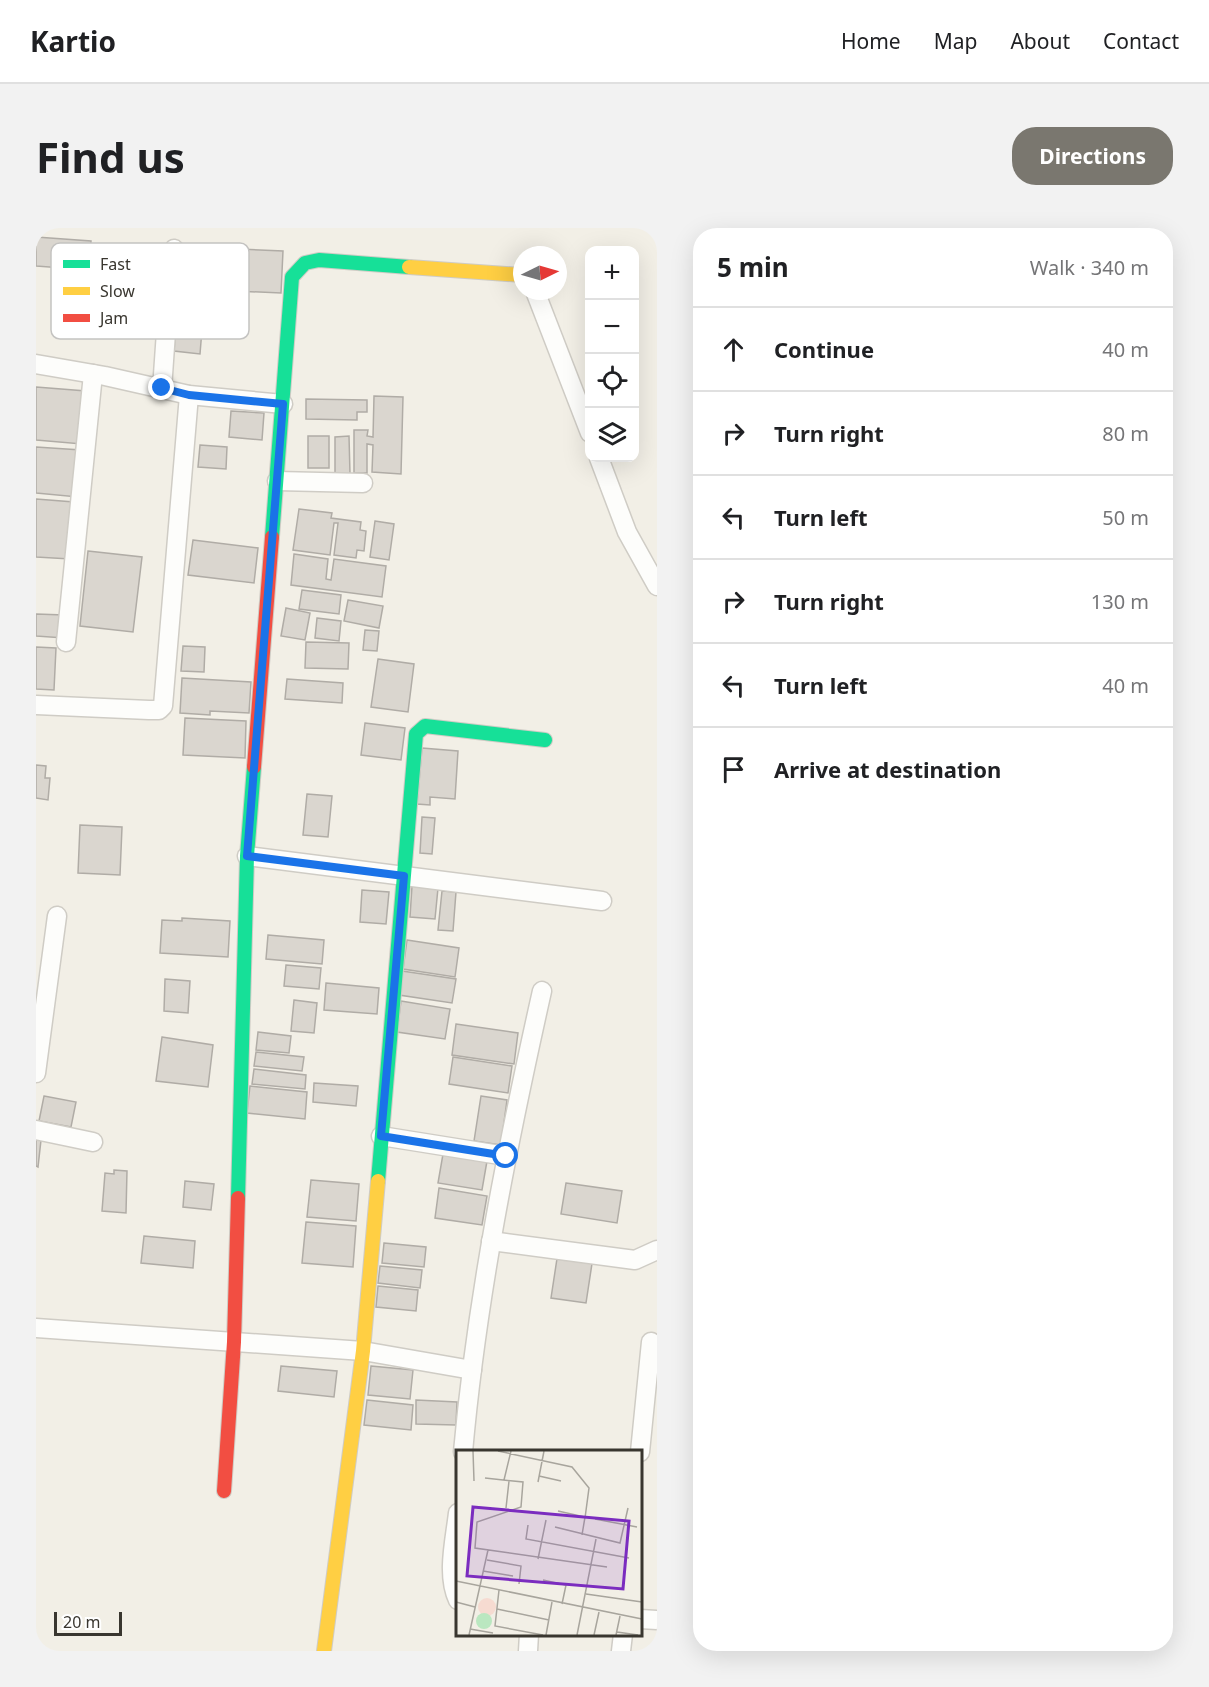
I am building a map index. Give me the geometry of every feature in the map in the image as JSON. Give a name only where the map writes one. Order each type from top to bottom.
[{"type":"street","points":[[224,1491],[234,1342],[247,856],[292,277],[305,263],[319,260],[513,274]]},
{"type":"street","points":[[538,300],[585,420]]},
{"type":"street","points":[[162,388],[165,339]]},
{"type":"street","points":[[43,365],[189,395],[283,404]]},
{"type":"street","points":[[66,642],[84,372]]},
{"type":"street","points":[[36,705],[149,710],[159,710],[164,706],[189,395]]},
{"type":"street","points":[[601,462],[627,532],[657,586]]},
{"type":"street","points":[[277,481],[363,483]]},
{"type":"street","points":[[324,1651],[363,1351],[416,734],[420,728],[430,726],[545,740]]},
{"type":"street","points":[[247,856],[602,901]]},
{"type":"street","points":[[36,1073],[57,916]]},
{"type":"street","points":[[463,1450],[472,1370],[491,1241],[506,1156],[542,991]]},
{"type":"street","points":[[36,1130],[93,1142]]},
{"type":"street","points":[[381,1136],[506,1156]]},
{"type":"street","points":[[491,1241],[635,1260],[655,1253]]},
{"type":"street","points":[[36,1328],[363,1351],[472,1370]]},
{"type":"street","points":[[640,1450],[651,1342]]},
{"type":"street","points":[[456,1533],[453,1564],[453,1590],[456,1596]]},
{"type":"street","points":[[642,1619],[657,1620]]},
{"type":"street","points":[[528,1651],[529,1636]]},
{"type":"street","points":[[621,1651],[623,1636]]},
{"type":"building","points":[[36,237],[91,241],[91,243],[51,243],[51,267],[36,266]]},
{"type":"building","points":[[249,250],[283,251],[281,293],[249,292]]},
{"type":"building","points":[[175,339],[201,339],[200,354],[174,351]]},
{"type":"building","points":[[36,387],[86,391],[82,444],[36,440]]},
{"type":"building","points":[[374,396],[403,397],[401,474],[372,472],[373,445],[367,444],[367,473],[354,473],[354,430],[368,430],[367,436],[373,437]]},
{"type":"building","points":[[306,399],[367,400],[367,412],[357,412],[357,420],[306,419]]},
{"type":"building","points":[[231,411],[264,413],[262,440],[229,437]]},
{"type":"building","points":[[308,436],[329,436],[329,468],[308,468]]},
{"type":"building","points":[[349,436],[350,474],[335,474],[335,437]]},
{"type":"building","points":[[200,445],[227,447],[226,469],[198,467]]},
{"type":"building","points":[[36,447],[81,450],[78,497],[36,493]]},
{"type":"building","points":[[36,499],[74,502],[70,559],[36,557]]},
{"type":"building","points":[[299,509],[332,513],[331,518],[361,522],[360,530],[366,531],[364,551],[357,550],[356,558],[334,555],[338,523],[334,523],[330,555],[293,550]]},
{"type":"building","points":[[375,521],[394,524],[389,560],[370,557]]},
{"type":"building","points":[[193,540],[258,548],[254,583],[188,575]]},
{"type":"building","points":[[88,551],[142,557],[133,632],[80,626]]},
{"type":"building","points":[[294,554],[328,559],[326,579],[331,580],[334,559],[386,566],[382,597],[291,585]]},
{"type":"building","points":[[302,590],[341,595],[339,614],[299,609]]},
{"type":"building","points":[[348,600],[383,606],[379,628],[344,621]]},
{"type":"building","points":[[286,608],[310,613],[305,640],[281,636]]},
{"type":"building","points":[[36,614],[64,615],[64,638],[36,636]]},
{"type":"building","points":[[317,618],[341,621],[339,641],[315,638]]},
{"type":"building","points":[[365,630],[379,631],[377,651],[363,650]]},
{"type":"building","points":[[306,642],[349,643],[348,669],[305,668]]},
{"type":"building","points":[[183,646],[205,647],[204,672],[181,671]]},
{"type":"building","points":[[36,647],[56,648],[54,690],[36,689]]},
{"type":"building","points":[[378,659],[414,664],[408,712],[371,707]]},
{"type":"building","points":[[182,678],[251,682],[249,713],[210,711],[210,715],[180,713]]},
{"type":"building","points":[[287,679],[343,683],[342,703],[285,699]]},
{"type":"building","points":[[185,718],[246,721],[245,758],[183,755]]},
{"type":"building","points":[[365,723],[405,728],[401,760],[361,755]]},
{"type":"building","points":[[422,748],[458,751],[455,799],[430,797],[430,805],[417,804]]},
{"type":"building","points":[[36,765],[46,766],[45,778],[50,778],[48,800],[36,798]]},
{"type":"building","points":[[307,794],[332,796],[328,837],[303,835]]},
{"type":"building","points":[[422,817],[435,818],[432,854],[420,853]]},
{"type":"building","points":[[80,825],[122,827],[120,875],[78,873]]},
{"type":"building","points":[[412,886],[438,888],[435,919],[410,917]]},
{"type":"building","points":[[362,890],[389,892],[386,924],[360,922]]},
{"type":"building","points":[[442,891],[456,892],[453,931],[438,930]]},
{"type":"building","points":[[182,918],[230,921],[228,957],[160,953],[162,920],[182,921]]},
{"type":"building","points":[[268,935],[324,940],[322,964],[266,959]]},
{"type":"building","points":[[407,940],[459,948],[455,977],[403,969]]},
{"type":"building","points":[[286,965],[321,968],[319,989],[284,986]]},
{"type":"building","points":[[402,971],[456,979],[452,1003],[399,995]]},
{"type":"building","points":[[165,979],[190,981],[188,1013],[164,1011]]},
{"type":"building","points":[[326,983],[379,988],[377,1014],[324,1010]]},
{"type":"building","points":[[294,1000],[317,1003],[314,1033],[291,1031]]},
{"type":"building","points":[[401,1001],[450,1009],[445,1039],[397,1032]]},
{"type":"building","points":[[456,1024],[518,1033],[514,1064],[452,1055]]},
{"type":"building","points":[[258,1032],[291,1036],[289,1053],[256,1050]]},
{"type":"building","points":[[162,1037],[213,1045],[208,1087],[156,1081]]},
{"type":"building","points":[[256,1052],[304,1057],[302,1071],[254,1066]]},
{"type":"building","points":[[453,1057],[512,1066],[508,1093],[449,1084]]},
{"type":"building","points":[[254,1069],[306,1075],[305,1089],[252,1084]]},
{"type":"building","points":[[314,1083],[358,1086],[356,1106],[313,1102]]},
{"type":"building","points":[[250,1086],[307,1092],[305,1119],[247,1113]]},
{"type":"building","points":[[44,1096],[76,1102],[71,1127],[39,1121]]},
{"type":"building","points":[[481,1096],[507,1100],[501,1145],[474,1141]]},
{"type":"building","points":[[36,1139],[41,1140],[38,1167],[36,1166]]},
{"type":"building","points":[[443,1154],[487,1161],[482,1190],[438,1183]]},
{"type":"building","points":[[114,1170],[127,1171],[126,1213],[102,1211],[105,1173],[114,1174]]},
{"type":"building","points":[[311,1180],[359,1184],[356,1221],[307,1217]]},
{"type":"building","points":[[185,1181],[214,1184],[211,1210],[183,1207]]},
{"type":"building","points":[[566,1183],[622,1191],[617,1223],[561,1214]]},
{"type":"building","points":[[439,1188],[487,1196],[482,1225],[435,1218]]},
{"type":"building","points":[[306,1222],[356,1226],[353,1267],[302,1263]]},
{"type":"building","points":[[144,1236],[195,1241],[193,1268],[141,1263]]},
{"type":"building","points":[[384,1243],[426,1247],[424,1267],[382,1263]]},
{"type":"building","points":[[558,1252],[593,1257],[586,1303],[551,1298]]},
{"type":"building","points":[[380,1266],[422,1270],[420,1288],[378,1283]]},
{"type":"building","points":[[378,1286],[418,1290],[416,1311],[376,1307]]},
{"type":"building","points":[[281,1366],[337,1371],[334,1397],[278,1391]]},
{"type":"building","points":[[371,1366],[413,1370],[410,1399],[368,1395]]},
{"type":"building","points":[[367,1400],[413,1405],[411,1430],[364,1425]]},
{"type":"building","points":[[416,1400],[457,1402],[456,1425],[416,1424]]},
{"type":"traffic: fast","points":[[272,537],[292,277],[305,263],[319,260],[409,267]]},
{"type":"traffic: fast","points":[[378,1181],[416,734],[425,726],[545,740]]},
{"type":"traffic: fast","points":[[238,1198],[247,856],[254,767]]},
{"type":"traffic: slow","points":[[409,267],[513,274]]},
{"type":"traffic: slow","points":[[324,1651],[363,1351],[378,1181]]},
{"type":"traffic: jam","points":[[254,767],[272,537]]},
{"type":"traffic: jam","points":[[224,1491],[234,1342],[238,1198]]},
{"type":"route","points":[[162,388],[189,395],[283,404],[247,856],[404,876],[381,1136],[506,1156]]}]
